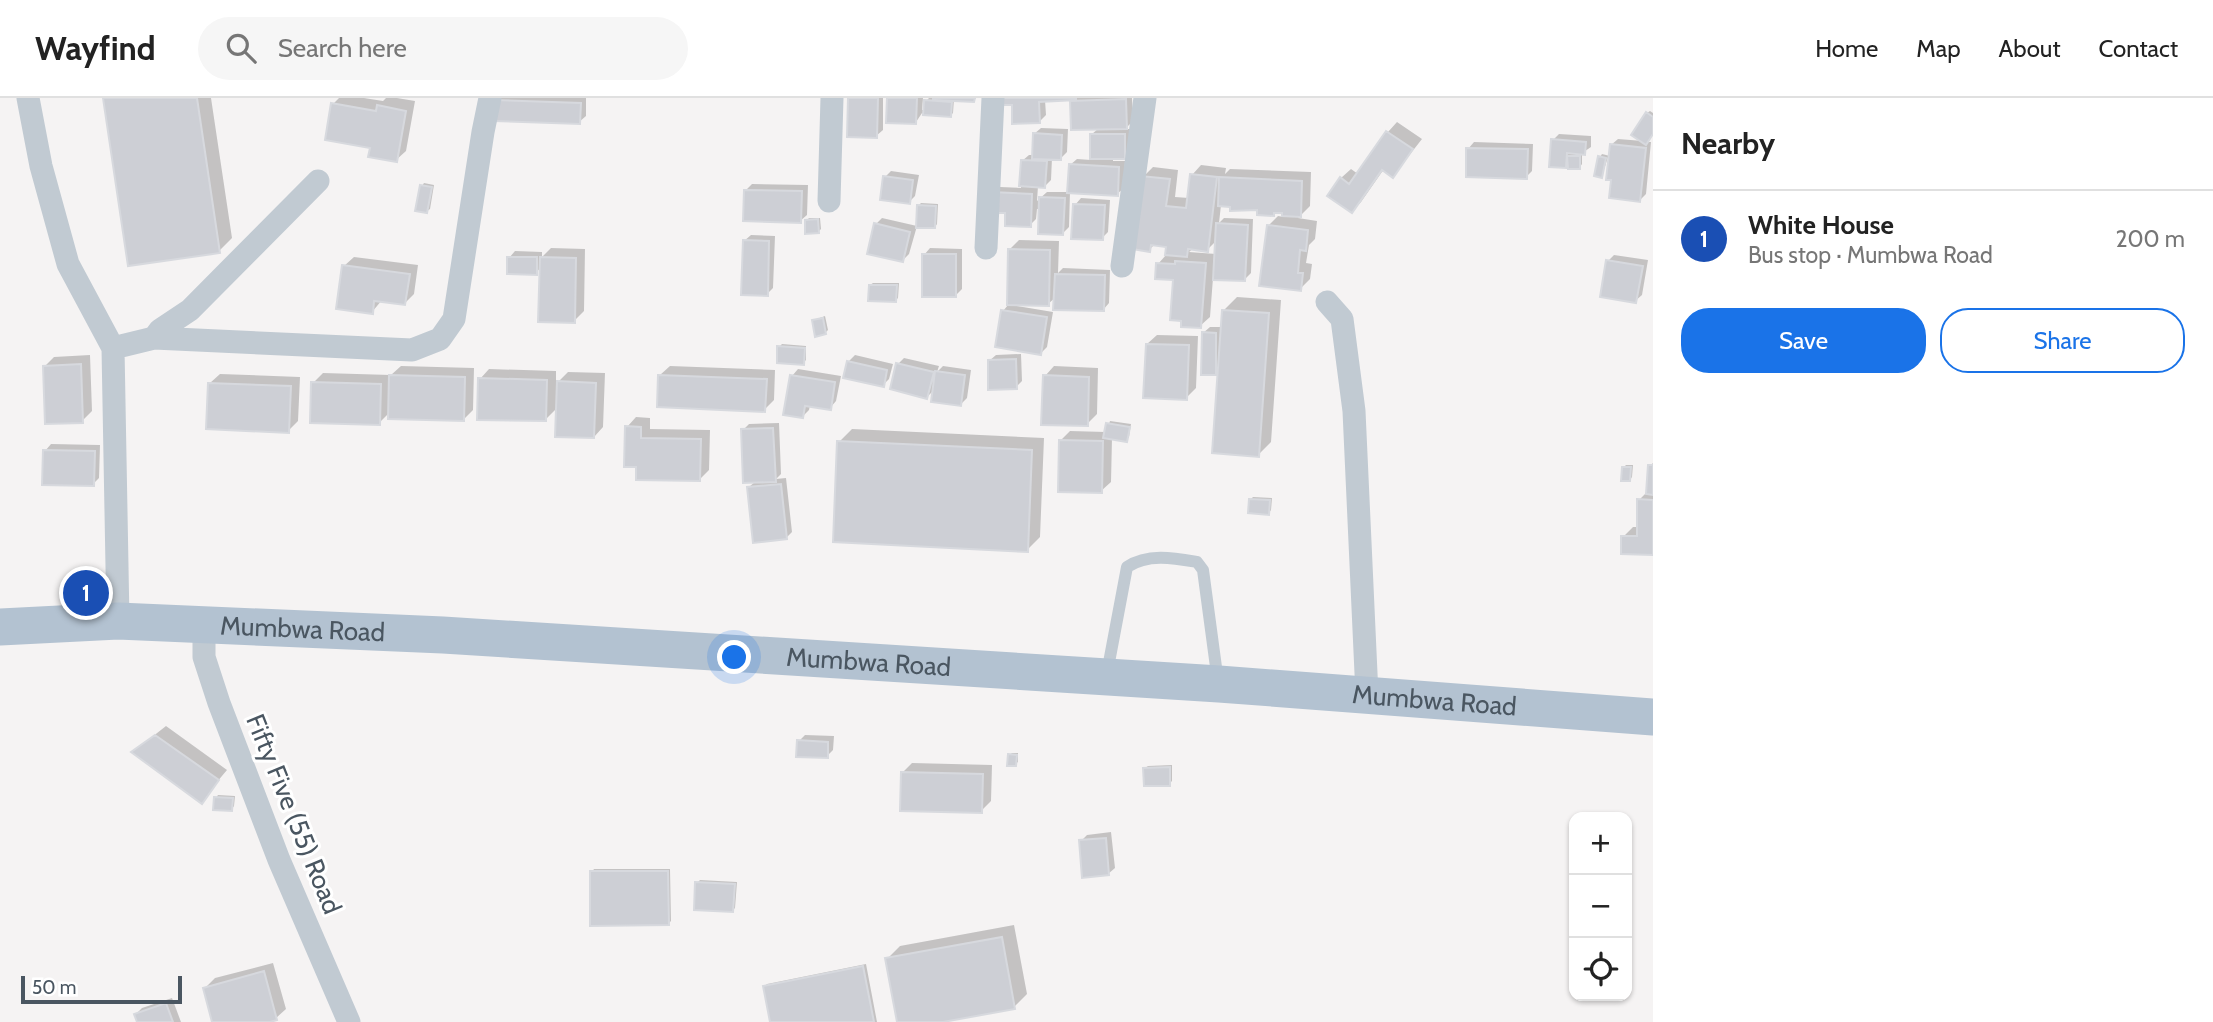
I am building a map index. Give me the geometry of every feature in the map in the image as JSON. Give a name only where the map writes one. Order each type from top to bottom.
[{"type":"main road","name":"Mumbwa Road","points":[[0,627],[118,621],[443,635],[1219,684],[1653,717]]},
{"type":"street","points":[[28,98],[41,166],[68,264],[113,348],[118,621]]},
{"type":"street","points":[[113,348],[154,338],[412,350],[440,340],[454,319],[490,98]]},
{"type":"street","points":[[829,201],[832,98]]},
{"type":"street","points":[[986,248],[993,98]]},
{"type":"street","points":[[1122,267],[1145,98]]},
{"type":"street","points":[[154,338],[160,330],[190,310],[318,181]]},
{"type":"street","points":[[1327,302],[1342,319],[1354,411],[1367,695]]},
{"type":"street","name":"Fifty Five (55) Road","points":[[204,623],[204,657],[219,703],[279,860],[349,1022]]},
{"type":"lane","points":[[1107,677],[1127,567],[1139,559],[1155,558],[1198,562],[1203,570],[1219,684]]},
{"type":"building","points":[[103,98],[197,98],[220,253],[128,266]]},
{"type":"building","points":[[848,98],[878,98],[877,138],[847,137]]},
{"type":"building","points":[[887,98],[917,98],[916,124],[886,123]]},
{"type":"building","points":[[933,98],[975,98],[974,102]]},
{"type":"building","points":[[1000,98],[1076,100],[1039,102],[1040,123],[1012,124],[1012,105],[1000,105]]},
{"type":"building","points":[[1126,99],[1127,129],[1071,130],[1070,101]]},
{"type":"building","points":[[494,100],[581,103],[580,124],[494,121]]},
{"type":"building","points":[[924,100],[952,102],[951,117],[923,115]]},
{"type":"building","points":[[331,103],[376,111],[377,105],[406,111],[397,162],[368,157],[370,148],[325,140]]},
{"type":"building","points":[[1646,112],[1653,117],[1653,134],[1646,145],[1631,135]]},
{"type":"building","points":[[1386,131],[1413,149],[1393,178],[1382,170],[1352,213],[1327,196],[1340,177],[1349,184]]},
{"type":"building","points":[[1033,133],[1062,135],[1061,160],[1032,159]]},
{"type":"building","points":[[1090,134],[1125,134],[1125,159],[1090,159]]},
{"type":"building","points":[[1551,139],[1586,142],[1585,155],[1567,153],[1566,168],[1549,167]]},
{"type":"building","points":[[1610,144],[1646,148],[1640,202],[1609,198],[1611,180],[1606,180]]},
{"type":"building","points":[[1466,148],[1528,149],[1527,179],[1466,177]]},
{"type":"building","points":[[1567,156],[1580,156],[1580,169],[1568,169]]},
{"type":"building","points":[[1598,156],[1606,158],[1602,178],[1594,176]]},
{"type":"building","points":[[1021,160],[1047,161],[1045,188],[1019,186]]},
{"type":"building","points":[[1069,164],[1119,167],[1118,196],[1067,193]]},
{"type":"building","points":[[1190,174],[1217,177],[1208,252],[1188,249],[1187,257],[1165,255],[1166,247],[1151,245],[1150,252],[1132,249],[1141,176],[1170,179],[1166,206],[1186,208]]},
{"type":"building","points":[[883,176],[913,180],[910,204],[880,200]]},
{"type":"building","points":[[1219,177],[1302,181],[1301,217],[1282,216],[1282,213],[1274,213],[1274,216],[1257,215],[1257,210],[1230,211],[1230,207],[1218,206]]},
{"type":"building","points":[[420,185],[432,187],[427,213],[415,211]]},
{"type":"building","points":[[744,190],[802,191],[801,223],[743,221]]},
{"type":"building","points":[[992,192],[1032,194],[1031,227],[1005,226],[1005,213],[991,213]]},
{"type":"building","points":[[1039,197],[1065,198],[1063,235],[1038,234]]},
{"type":"building","points":[[1073,204],[1105,205],[1103,240],[1071,239]]},
{"type":"building","points":[[917,205],[936,206],[935,228],[916,228]]},
{"type":"building","points":[[818,219],[819,233],[805,234],[805,220]]},
{"type":"building","points":[[874,223],[910,232],[903,262],[867,254]]},
{"type":"building","points":[[1216,223],[1248,225],[1245,281],[1213,280]]},
{"type":"building","points":[[1267,225],[1308,230],[1306,251],[1300,250],[1298,273],[1303,273],[1301,291],[1259,286]]},
{"type":"building","points":[[743,240],[769,241],[768,296],[741,295]]},
{"type":"building","points":[[1008,249],[1050,250],[1049,306],[1007,305]]},
{"type":"building","points":[[922,254],[956,254],[956,297],[922,297]]},
{"type":"building","points":[[507,257],[537,257],[537,275],[507,274]]},
{"type":"building","points":[[540,257],[576,258],[575,323],[538,322]]},
{"type":"building","points":[[1606,260],[1643,266],[1636,303],[1600,297]]},
{"type":"building","points":[[1175,261],[1206,263],[1201,328],[1181,327],[1181,321],[1170,320],[1173,280],[1155,279],[1156,263],[1175,264]]},
{"type":"building","points":[[342,265],[410,274],[405,305],[374,301],[373,314],[336,309]]},
{"type":"building","points":[[1055,274],[1105,275],[1104,311],[1053,310]]},
{"type":"building","points":[[869,285],[897,285],[896,302],[868,301]]},
{"type":"building","points":[[1001,310],[1047,317],[1041,355],[995,347]]},
{"type":"building","points":[[1222,310],[1269,313],[1259,457],[1212,453]]},
{"type":"building","points":[[823,318],[826,334],[815,337],[812,320]]},
{"type":"building","points":[[1202,332],[1216,333],[1216,375],[1201,375]]},
{"type":"building","points":[[1146,344],[1189,345],[1187,400],[1143,398]]},
{"type":"building","points":[[777,346],[805,348],[804,365],[777,363]]},
{"type":"building","points":[[1016,359],[1017,389],[988,390],[988,360]]},
{"type":"building","points":[[847,361],[887,370],[884,387],[843,378]]},
{"type":"building","points":[[896,363],[934,372],[927,399],[890,389]]},
{"type":"building","points":[[81,364],[83,423],[45,424],[43,366]]},
{"type":"building","points":[[935,371],[965,375],[961,406],[931,402]]},
{"type":"building","points":[[389,375],[465,377],[464,421],[388,419]]},
{"type":"building","points":[[658,375],[767,379],[765,412],[657,407]]},
{"type":"building","points":[[790,375],[835,382],[831,410],[805,406],[803,418],[783,415]]},
{"type":"building","points":[[1043,375],[1089,377],[1088,426],[1041,425]]},
{"type":"building","points":[[478,378],[547,380],[546,421],[477,420]]},
{"type":"building","points":[[557,381],[596,383],[594,438],[555,437]]},
{"type":"building","points":[[311,382],[381,384],[380,425],[310,423]]},
{"type":"building","points":[[208,383],[291,386],[289,433],[206,429]]},
{"type":"building","points":[[1106,423],[1130,427],[1127,442],[1103,438]]},
{"type":"building","points":[[625,426],[641,427],[641,438],[701,439],[700,481],[636,480],[636,467],[624,467]]},
{"type":"building","points":[[773,428],[776,482],[743,483],[741,429]]},
{"type":"building","points":[[1059,440],[1103,441],[1102,493],[1058,492]]},
{"type":"building","points":[[837,441],[1032,450],[1028,552],[833,542]]},
{"type":"building","points":[[43,450],[95,451],[94,486],[42,485]]},
{"type":"building","points":[[1648,465],[1653,465],[1653,495],[1646,494]]},
{"type":"building","points":[[1622,467],[1631,467],[1630,481],[1621,481]]},
{"type":"building","points":[[781,484],[787,539],[753,543],[747,487]]},
{"type":"building","points":[[1249,499],[1270,500],[1269,515],[1248,513]]},
{"type":"building","points":[[1637,499],[1653,500],[1653,555],[1621,554],[1621,536],[1637,536]]},
{"type":"building","points":[[155,735],[219,780],[202,804],[131,752]]},
{"type":"building","points":[[797,740],[828,742],[828,758],[796,757]]},
{"type":"building","points":[[1008,754],[1017,755],[1016,766],[1007,766]]},
{"type":"building","points":[[1170,767],[1170,786],[1144,786],[1143,768]]},
{"type":"building","points":[[901,772],[983,774],[982,813],[900,811]]},
{"type":"building","points":[[214,797],[233,798],[232,811],[213,810]]},
{"type":"building","points":[[1106,838],[1109,875],[1082,878],[1079,840]]},
{"type":"building","points":[[590,871],[668,871],[669,925],[590,926]]},
{"type":"building","points":[[695,882],[735,884],[733,912],[694,910]]},
{"type":"building","points":[[1002,937],[1015,1009],[943,1022],[897,1022],[885,958]]},
{"type":"building","points":[[863,966],[874,1022],[770,1022],[763,986]]},
{"type":"building","points":[[264,971],[277,1020],[212,1022],[203,988]]},
{"type":"building","points":[[166,1003],[173,1022],[137,1022],[134,1014]]},
{"type":"place","name":"White House","points":[[86,593]]}]
